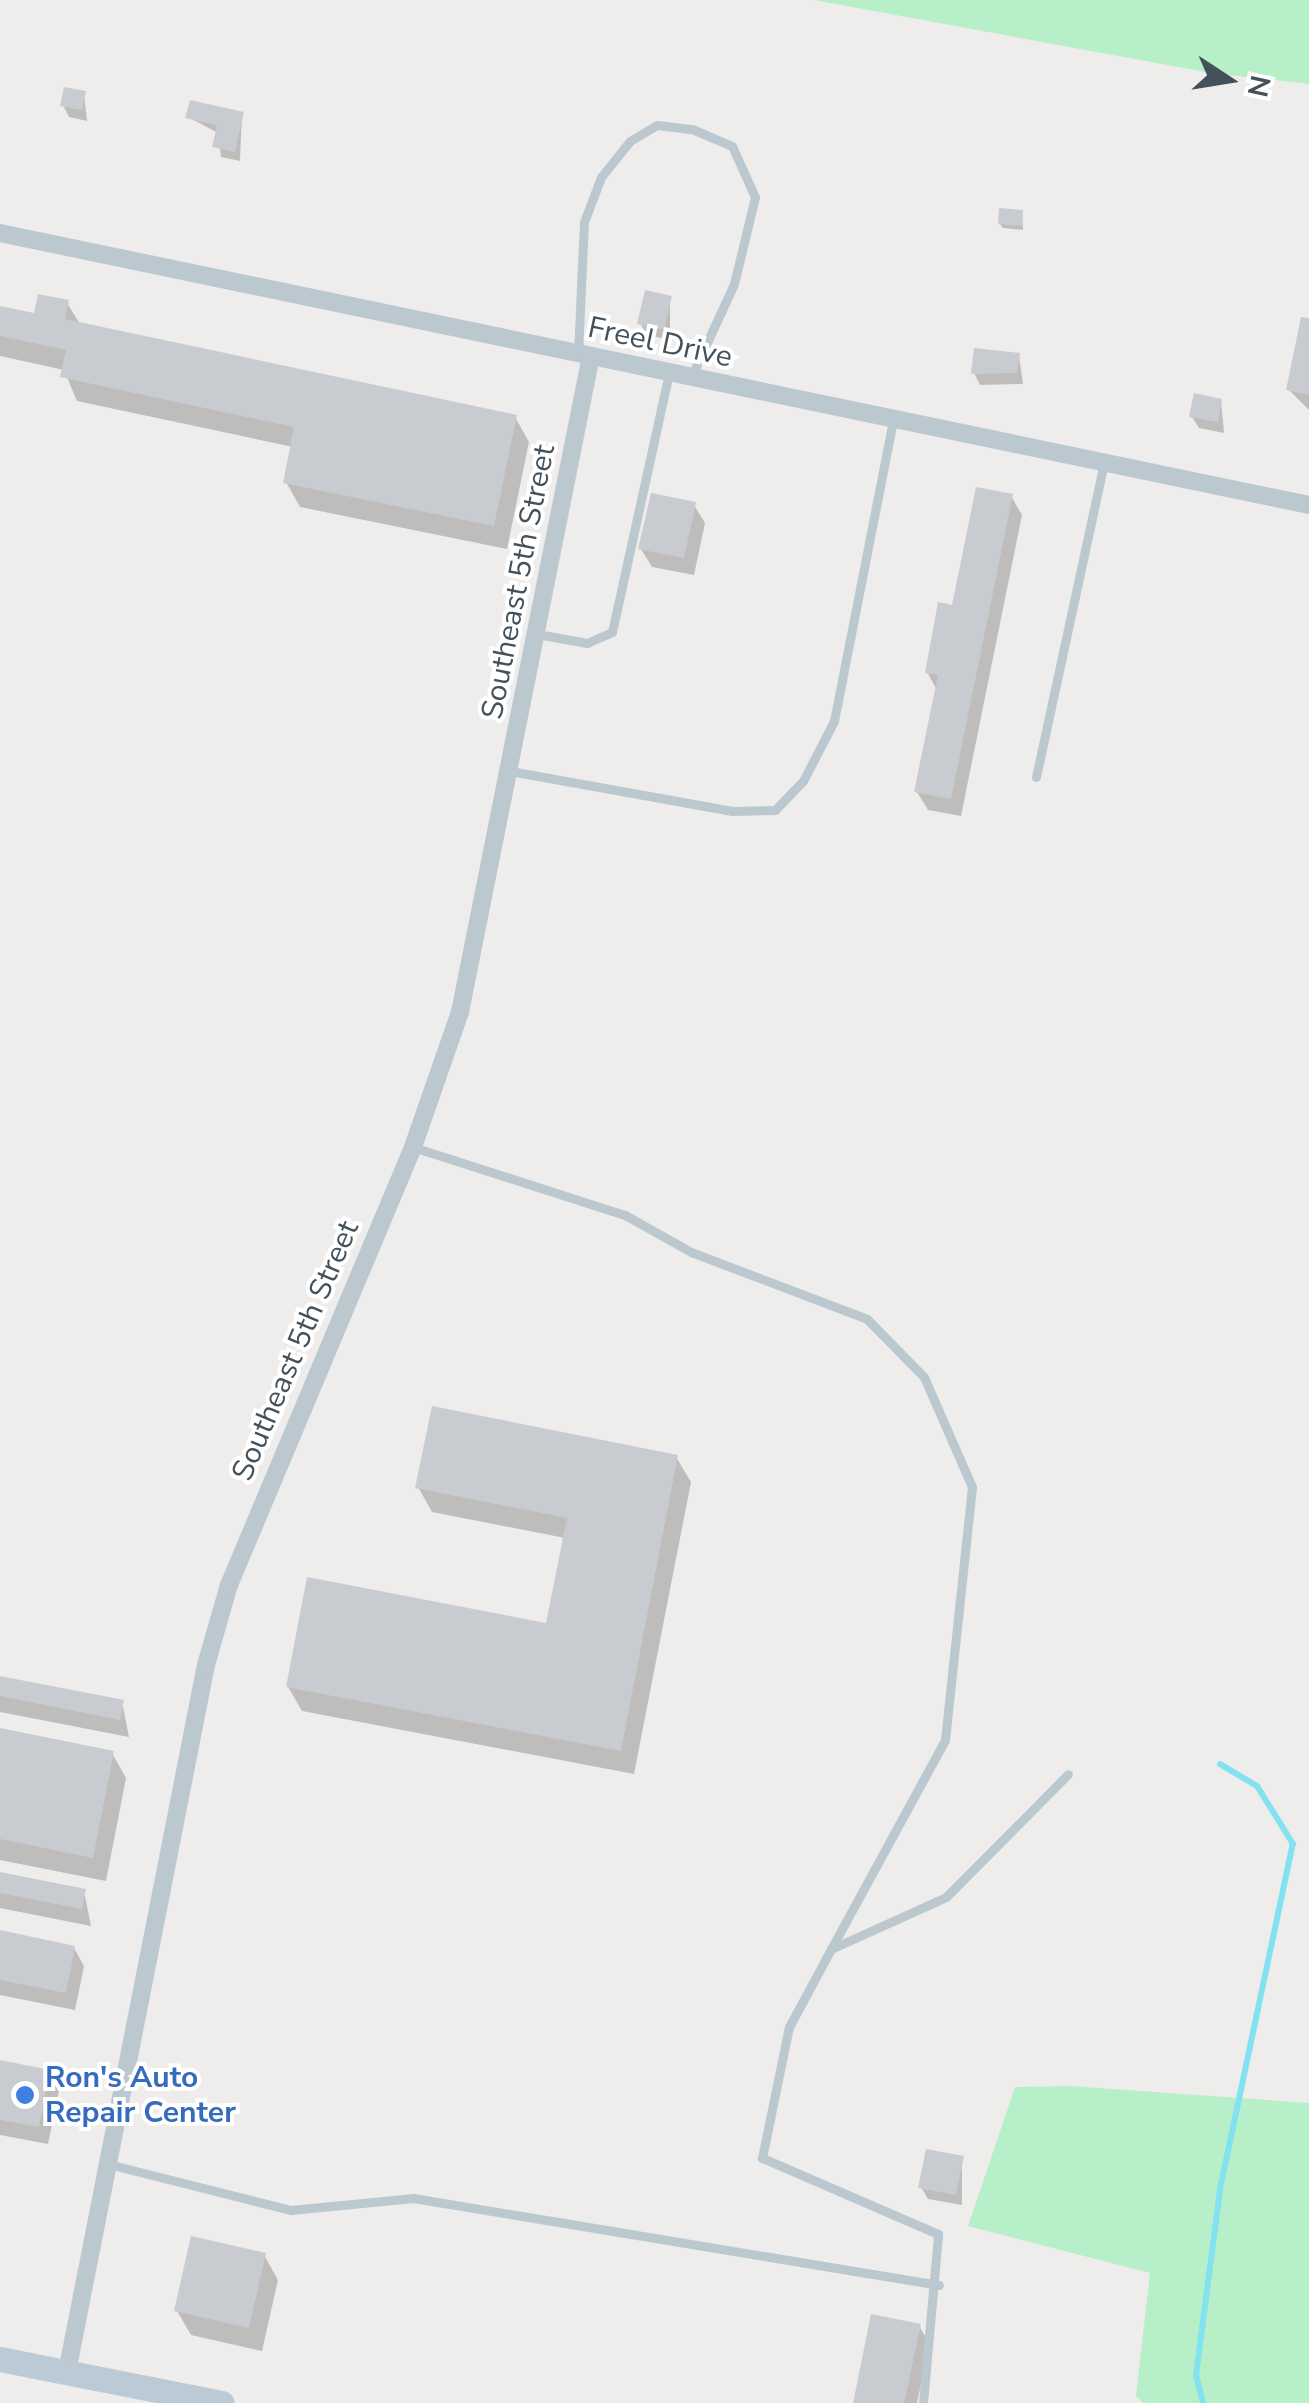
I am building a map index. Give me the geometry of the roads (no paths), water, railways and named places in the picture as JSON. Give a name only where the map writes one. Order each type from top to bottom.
[{"type":"main road","points":[[0,2359],[222,2403]]},
{"type":"street","name":"Freel Drive","points":[[0,234],[1309,506]]},
{"type":"street","name":"Southeast 5th Street","points":[[67,2372],[229,1585],[413,1148],[460,1012],[537,634],[584,355]]},
{"type":"lane","points":[[584,355],[584,222],[602,177],[630,140],[658,126],[692,129],[732,146],[755,197],[734,284],[691,377]]},
{"type":"lane","points":[[537,634],[587,644],[612,632],[669,372]]},
{"type":"lane","points":[[510,771],[732,811],[776,810],[803,781],[834,721],[894,419]]},
{"type":"lane","points":[[1036,778],[1104,463]]},
{"type":"lane","points":[[413,1148],[625,1215],[691,1252],[867,1319],[924,1377],[972,1487],[945,1740],[789,2027],[762,2158],[938,2234],[939,2285],[922,2403]]},
{"type":"lane","points":[[830,1949],[946,1897],[1068,1774]]},
{"type":"lane","points":[[108,2164],[291,2210],[414,2198],[939,2285]]},
{"type":"waterway","points":[[1203,2403],[1196,2375],[1220,2189],[1293,1844],[1257,1786],[1220,1764]]},
{"type":"place","name":"Ron's Auto Repair Center","points":[[25,2095]]}]
